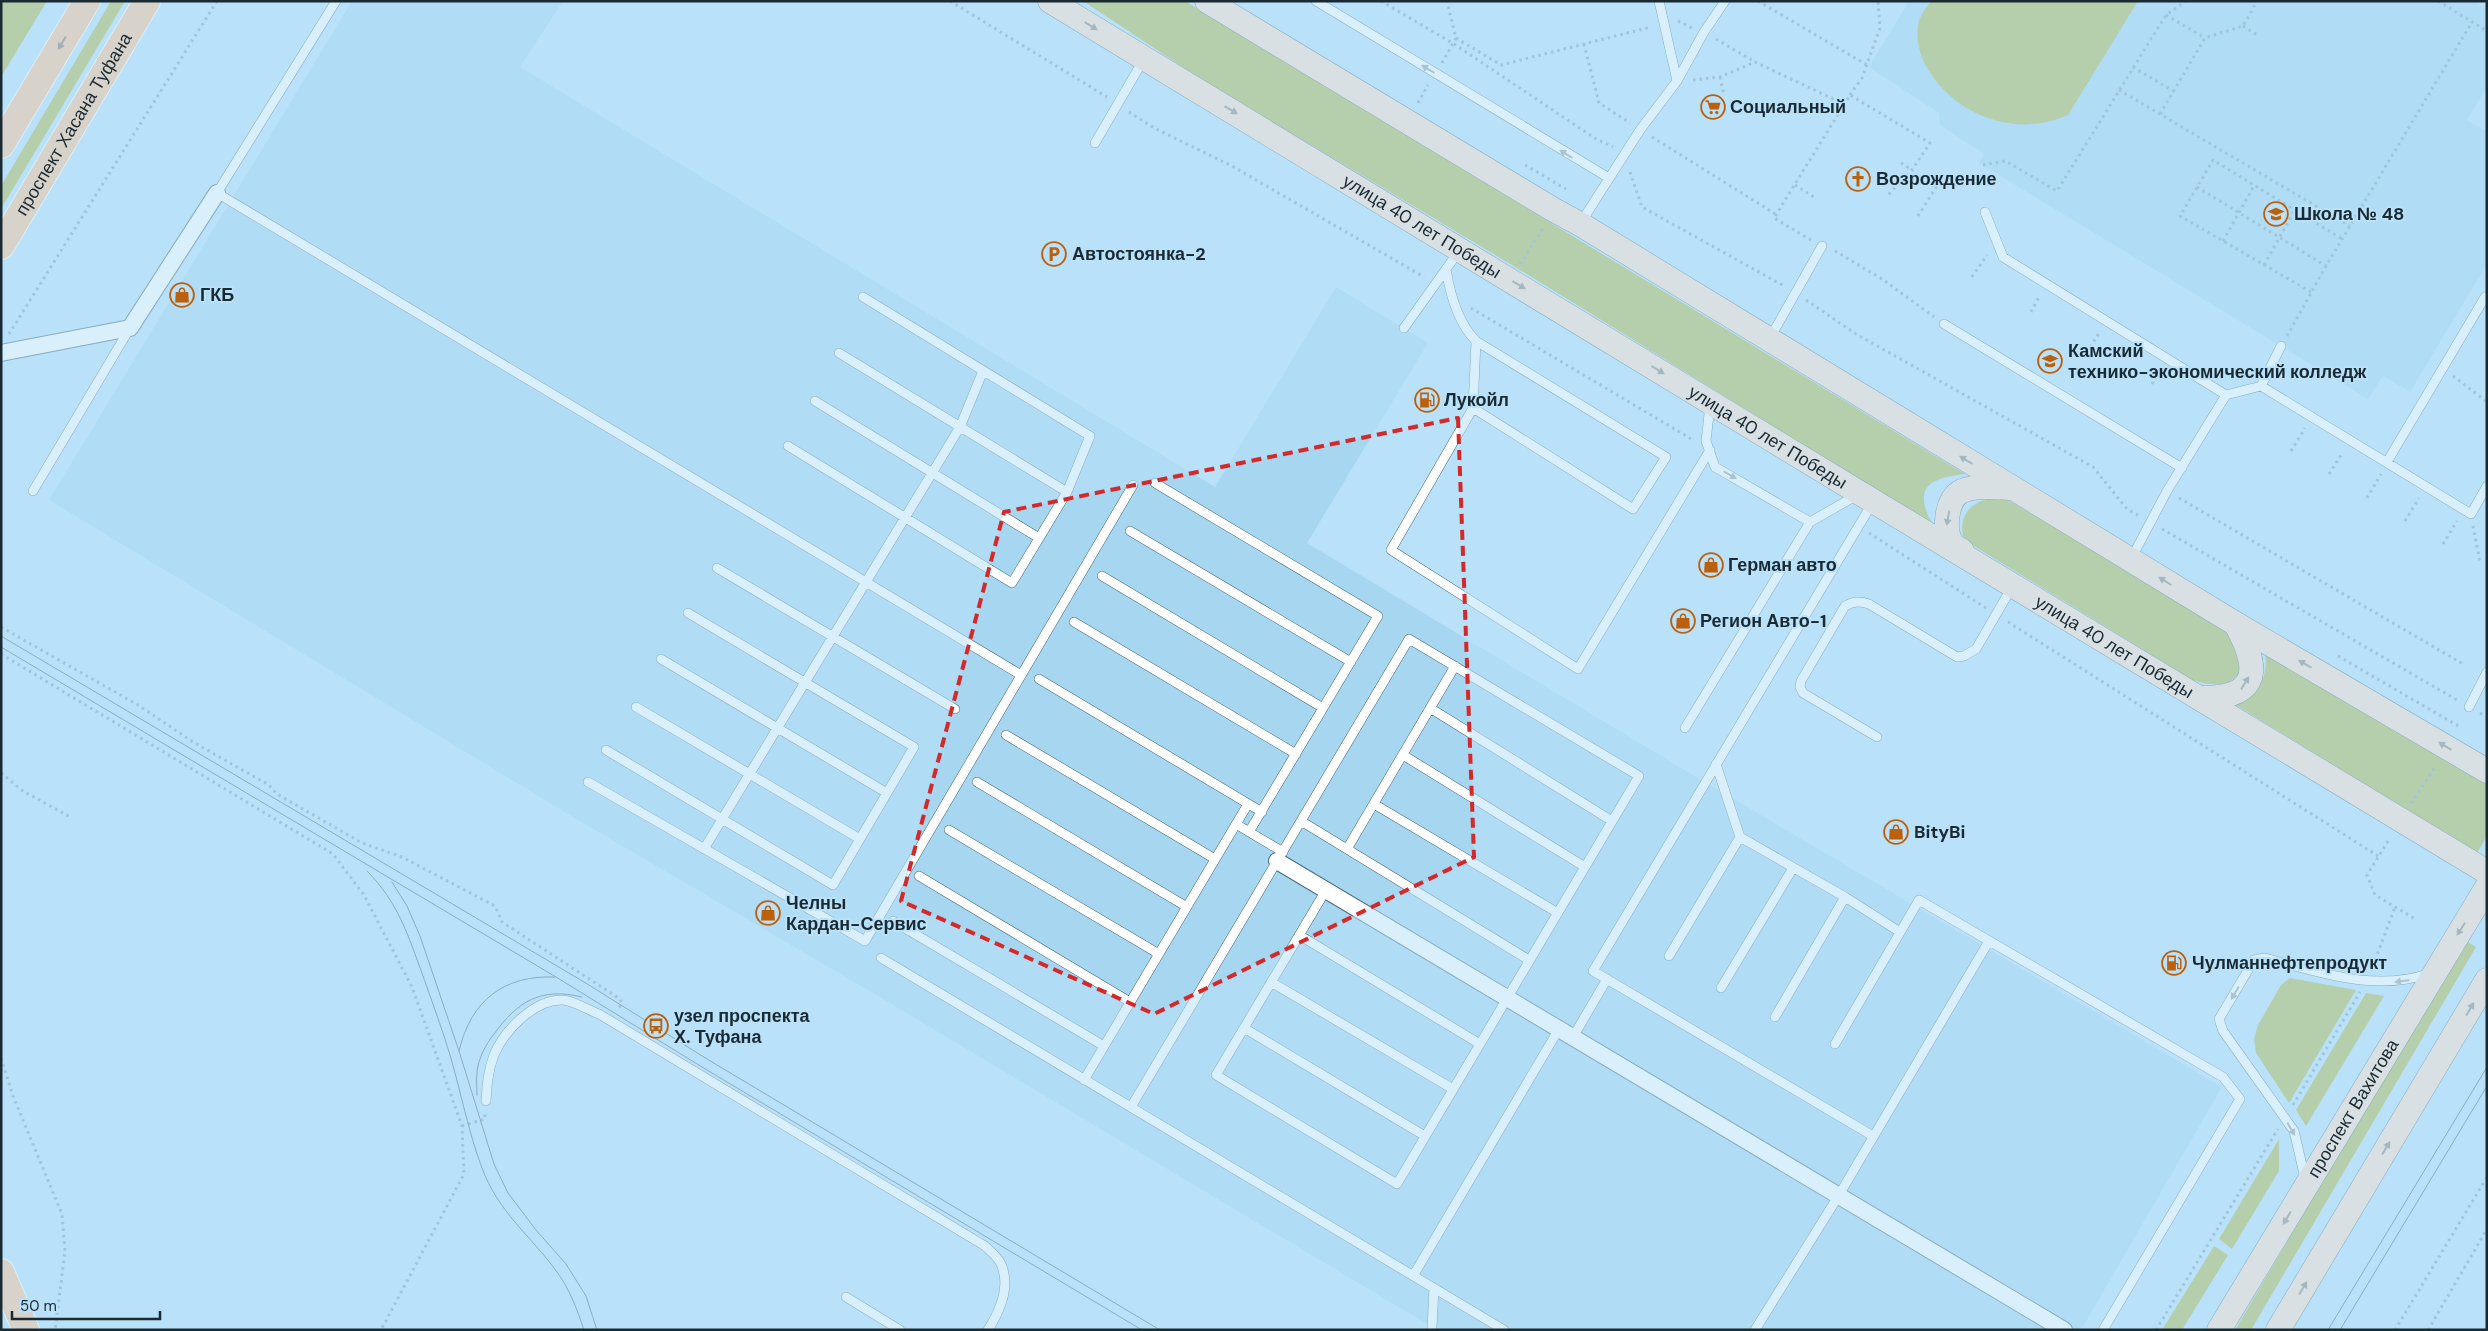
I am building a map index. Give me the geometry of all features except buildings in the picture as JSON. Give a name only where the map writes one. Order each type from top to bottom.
[{"type":"main road","points":[[1,145],[87,1]]},
{"type":"main road","name":"проспект Хасана Туфана","points":[[1,246],[147,1]]},
{"type":"main road","points":[[1,1272],[26,1330]]},
{"type":"street","name":"улица 40 лет Победы","points":[[1050,1],[1460,248],[1866,497],[2203,698],[2487,872]]},
{"type":"street","points":[[1207,1],[1545,205],[1580,224],[2236,624],[2487,771]]},
{"type":"street","points":[[4,346],[130,328],[217,193]]},
{"type":"street","points":[[1977,564],[1952,544],[1946,527],[1950,504],[1960,492],[1975,486],[2013,488]]},
{"type":"street","points":[[2203,698],[2225,698],[2239,692],[2247,684],[2253,668],[2250,650],[2236,624]]},
{"type":"street","points":[[1280,856],[1326,890],[2064,1330]]},
{"type":"street","name":"проспект Вахитова","points":[[2220,1330],[2487,887]]},
{"type":"street","points":[[2278,1330],[2487,980]]},
{"type":"lane","points":[[336,1],[217,193],[1021,675]]},
{"type":"lane","points":[[1316,1],[1609,178]]},
{"type":"lane","points":[[1659,1],[1677,81]]},
{"type":"lane","points":[[1580,224],[1640,130],[1677,81],[1704,32],[1724,1]]},
{"type":"lane","points":[[1095,143],[1144,58]]},
{"type":"lane","points":[[1985,212],[2003,257],[2226,395]]},
{"type":"lane","points":[[1769,340],[1822,246]]},
{"type":"lane","points":[[1404,328],[1460,248]]},
{"type":"lane","points":[[1446,269],[1450,293],[1468,332],[1476,341],[1666,457],[1633,509],[1473,408]]},
{"type":"lane","points":[[2387,462],[2485,297],[2487,298]]},
{"type":"lane","points":[[788,446],[1012,583],[1067,492],[1090,436],[864,298]]},
{"type":"lane","points":[[1944,324],[2182,468]]},
{"type":"lane","points":[[33,491],[130,328]]},
{"type":"lane","points":[[1476,341],[1473,408],[1391,550],[1578,669],[1710,450]]},
{"type":"lane","points":[[2261,386],[2282,346]]},
{"type":"lane","points":[[839,353],[1067,492]]},
{"type":"lane","points":[[704,849],[864,582],[960,427],[984,371]]},
{"type":"lane","points":[[2130,559],[2167,491],[2226,395],[2261,386],[2467,512],[2487,486]]},
{"type":"lane","points":[[815,401],[1039,538]]},
{"type":"lane","points":[[1710,402],[1706,441],[1715,467],[1810,522]]},
{"type":"lane","points":[[1155,483],[1378,616],[1249,832]]},
{"type":"lane","points":[[588,782],[865,942],[1133,485]]},
{"type":"lane","points":[[1685,728],[1810,522],[1866,497]]},
{"type":"lane","points":[[1866,497],[1858,526],[1592,971],[1873,1136]]},
{"type":"lane","points":[[1130,531],[1350,662]]},
{"type":"lane","points":[[717,568],[955,709]]},
{"type":"lane","points":[[1102,576],[1323,708]]},
{"type":"lane","points":[[1877,737],[1803,693],[1800,687],[1801,681],[1845,606],[1852,602],[1861,601],[1869,604],[1957,657],[1964,656],[1976,649],[2013,585]]},
{"type":"lane","points":[[606,750],[833,885],[914,747],[688,614]]},
{"type":"lane","points":[[1074,622],[1296,754]]},
{"type":"lane","points":[[1131,1108],[1409,638],[1639,776],[1397,1184],[1216,1075],[1326,890]]},
{"type":"lane","points":[[661,659],[887,793]]},
{"type":"lane","points":[[1347,849],[1455,666]]},
{"type":"lane","points":[[2469,707],[2487,672]]},
{"type":"lane","points":[[1039,679],[1262,812]]},
{"type":"lane","points":[[636,707],[860,839]]},
{"type":"lane","points":[[1430,708],[1612,821]]},
{"type":"lane","points":[[1006,735],[1215,860]]},
{"type":"lane","points":[[1403,755],[1585,867]]},
{"type":"lane","points":[[1716,764],[1740,837],[1845,897],[1900,932]]},
{"type":"lane","points":[[977,782],[1187,907]]},
{"type":"lane","points":[[1084,1080],[1248,804]]},
{"type":"lane","points":[[1374,804],[1558,913]]},
{"type":"lane","points":[[1301,821],[1529,960]]},
{"type":"lane","points":[[1236,824],[1280,856]]},
{"type":"lane","points":[[949,830],[1158,954]]},
{"type":"lane","points":[[1669,956],[1740,837]]},
{"type":"lane","points":[[1721,988],[1793,868]]},
{"type":"lane","points":[[919,876],[1130,1002]]},
{"type":"lane","points":[[1775,1017],[1845,897]]},
{"type":"lane","points":[[1835,1044],[1919,900],[2223,1077],[2240,1099],[2103,1330]]},
{"type":"lane","points":[[893,921],[1104,1046]]},
{"type":"lane","points":[[1299,935],[1480,1044]]},
{"type":"lane","points":[[1755,1330],[1838,1195],[1989,941]]},
{"type":"lane","points":[[881,958],[1504,1330]]},
{"type":"lane","points":[[2306,1186],[2294,1132],[2223,1031],[2219,1019],[2254,960],[2265,958],[2367,982],[2388,983],[2410,980],[2436,972]]},
{"type":"lane","points":[[1413,1276],[1566,1033],[1606,979]]},
{"type":"lane","points":[[1271,982],[1453,1089]]},
{"type":"lane","points":[[486,1101],[487,1080],[495,1054],[509,1031],[538,1005],[563,1000],[598,1014],[985,1246],[1000,1263],[1006,1284],[998,1314],[988,1330]]},
{"type":"lane","points":[[1244,1028],[1425,1136]]},
{"type":"lane","points":[[1432,1327],[1434,1288]]},
{"type":"lane","points":[[846,1297],[900,1330]]},
{"type":"path","points":[[4,346],[217,1]]},
{"type":"path","points":[[950,1],[1154,128],[1230,165],[1436,284]]},
{"type":"path","points":[[1381,1],[1454,44],[1596,139],[1620,150],[1624,156],[1642,207],[1795,292],[1856,334],[2093,466],[2127,510],[2487,717]]},
{"type":"path","points":[[1426,107],[1418,103],[1456,38],[1447,1]]},
{"type":"path","points":[[1758,1],[1866,65]]},
{"type":"path","points":[[1878,1],[1880,28],[1862,78],[1774,218],[1875,274],[1944,324]]},
{"type":"path","points":[[1983,165],[2005,161],[2057,191],[2166,15],[2186,1]]},
{"type":"path","points":[[2160,114],[2205,38],[2243,26],[2257,1]]},
{"type":"path","points":[[2438,1],[2487,31]]},
{"type":"path","points":[[2166,15],[2205,38]]},
{"type":"path","points":[[2282,346],[2326,266],[2472,22]]},
{"type":"path","points":[[1456,38],[1501,65],[1664,24]]},
{"type":"path","points":[[2243,26],[2257,35]]},
{"type":"path","points":[[1584,44],[1599,103],[1777,214]]},
{"type":"path","points":[[1677,81],[1720,77],[1755,62],[1844,104]]},
{"type":"path","points":[[2133,67],[2173,91]]},
{"type":"path","points":[[1720,77],[1724,95]]},
{"type":"path","points":[[2119,90],[2350,226]]},
{"type":"path","points":[[1850,95],[1930,143],[1912,170],[1886,197]]},
{"type":"path","points":[[1517,160],[1566,189]]},
{"type":"path","points":[[2311,292],[2180,216],[2213,160],[2342,239]]},
{"type":"path","points":[[1901,163],[1912,170]]},
{"type":"path","points":[[1918,216],[1938,184]]},
{"type":"path","points":[[1795,185],[1814,197]]},
{"type":"path","points":[[2223,241],[2254,186]]},
{"type":"path","points":[[2197,187],[2326,266]]},
{"type":"path","points":[[2264,264],[2295,210]]},
{"type":"path","points":[[1517,268],[1548,220]]},
{"type":"path","points":[[1972,277],[1996,240]]},
{"type":"path","points":[[1450,293],[1486,318],[1710,450]]},
{"type":"path","points":[[2442,368],[2487,402]]},
{"type":"path","points":[[2291,451],[2312,417]]},
{"type":"path","points":[[2329,474],[2350,440]]},
{"type":"path","points":[[2367,498],[2387,462]]},
{"type":"path","points":[[2405,521],[2426,486]]},
{"type":"path","points":[[2167,491],[2463,664]]},
{"type":"path","points":[[2443,544],[2467,512]]},
{"type":"path","points":[[2467,512],[2480,562]]},
{"type":"path","points":[[1858,526],[2378,856]]},
{"type":"path","points":[[1,627],[138,705],[193,742],[270,785],[277,794],[362,843],[402,857],[495,906],[502,922],[620,999]]},
{"type":"path","points":[[1,654],[333,854],[364,895],[412,986],[462,1126],[464,1174],[381,1330]]},
{"type":"path","points":[[2338,656],[2460,727]]},
{"type":"path","points":[[2407,810],[2436,766]]},
{"type":"path","points":[[1,773],[23,791],[72,818]]},
{"type":"path","points":[[2388,841],[2367,875],[2375,895],[2417,920]]},
{"type":"path","points":[[2156,1330],[2367,982],[2395,907]]},
{"type":"path","points":[[1,1058],[12,1096],[62,1214],[65,1251],[54,1330]]},
{"type":"path","points":[[462,1126],[485,1119],[486,1101]]},
{"type":"path","points":[[2395,1330],[2487,1177]]},
{"type":"path","points":[[2428,1330],[2487,1229]]},
{"type":"highlighted area","points":[[1458,418],[1474,857],[1154,1014],[901,901],[1004,512]]},
{"type":"shaded area","points":[[352,1],[563,1],[520,67],[1215,487],[1336,287],[1428,343],[1307,543],[1693,775],[2222,1087],[2081,1330],[1437,1330],[873,993],[578,820],[49,500]]},
{"type":"shaded area","name":"Школа № 48","points":[[1909,1],[2474,1],[2487,9],[2487,87],[2467,120],[2487,131],[2487,264],[2410,392],[2383,376],[2368,399],[1979,163],[1984,154],[1940,125],[1939,113],[1869,67]]},
{"type":"green space","points":[[1,1],[47,1],[1,77]]},
{"type":"green space","points":[[111,1],[125,1],[1,209],[1,186]]},
{"type":"green space","points":[[1083,1],[1185,1],[1965,474],[1942,478],[1928,487],[1924,494],[1924,502],[1933,525],[1517,268],[1201,79]]},
{"type":"green space","points":[[1931,1],[2138,1],[2068,115],[2048,122],[2028,124],[2007,123],[1988,118],[1952,98],[1938,83],[1926,66],[1918,38],[1920,18]]},
{"type":"green space","points":[[1987,499],[2006,499],[2228,630],[2237,642],[2241,672],[2230,681],[2218,684],[2206,684],[2193,680],[1964,540],[1962,532],[1963,519],[1969,509]]},
{"type":"green space","points":[[2265,653],[2487,784],[2487,836],[2477,853],[2236,705],[2250,696],[2260,684],[2265,670]]},
{"type":"green space","points":[[2465,940],[2476,947],[2251,1330],[2235,1330]]},
{"type":"green space","points":[[2290,978],[2356,990],[2289,1103],[2256,1053],[2254,1039],[2258,1025],[2281,985]]},
{"type":"green space","points":[[2366,993],[2384,996],[2306,1126],[2296,1110]]},
{"type":"green space","points":[[2279,1139],[2279,1171],[2232,1249],[2219,1239]]},
{"type":"green space","points":[[2214,1246],[2228,1255],[2182,1330],[2162,1330]]},
{"type":"tram line","points":[[1,636],[589,985],[707,1059],[1160,1330]]},
{"type":"tram line","points":[[1,647],[556,977],[702,1067],[1142,1330]]},
{"type":"tram line","points":[[367,871],[387,895],[401,920],[412,947],[447,1045],[473,1140],[489,1184],[506,1211],[562,1279],[573,1300],[584,1330]]},
{"type":"tram line","points":[[392,882],[407,906],[420,936],[459,1051],[494,1164],[508,1193],[536,1230],[566,1264],[586,1296],[597,1330]]},
{"type":"tram line","points":[[459,1051],[464,1033],[472,1018],[492,994],[505,986],[520,981],[555,977]]},
{"type":"tram line","points":[[477,1095],[477,1072],[485,1047],[512,1013],[532,999],[542,996],[567,994],[582,997]]},
{"type":"tram line","points":[[2328,1330],[2487,1067]]},
{"type":"tram line","points":[[2340,1330],[2487,1086]]},
{"type":"place","name":"Социальный","points":[[1713,107]]},
{"type":"place","name":"Возрождение","points":[[1858,179]]},
{"type":"place","name":"Школа № 48","points":[[2276,214]]},
{"type":"place","name":"Автостоянка-2","points":[[1054,254]]},
{"type":"place","name":"ГКБ","points":[[182,295]]},
{"type":"place","name":"Камский технико-экономический колледж","points":[[2050,361]]},
{"type":"place","name":"Лукойл","points":[[1427,400]]},
{"type":"place","name":"Герман авто","points":[[1711,565]]},
{"type":"place","name":"Регион Авто-1","points":[[1683,621]]},
{"type":"place","name":"BityBi","points":[[1896,832]]},
{"type":"place","name":"Челны Кардан-Сервис","points":[[768,913]]},
{"type":"place","name":"Чулманнефтепродукт","points":[[2174,963]]},
{"type":"place","name":"узел проспекта Х. Туфана","points":[[656,1026]]}]
